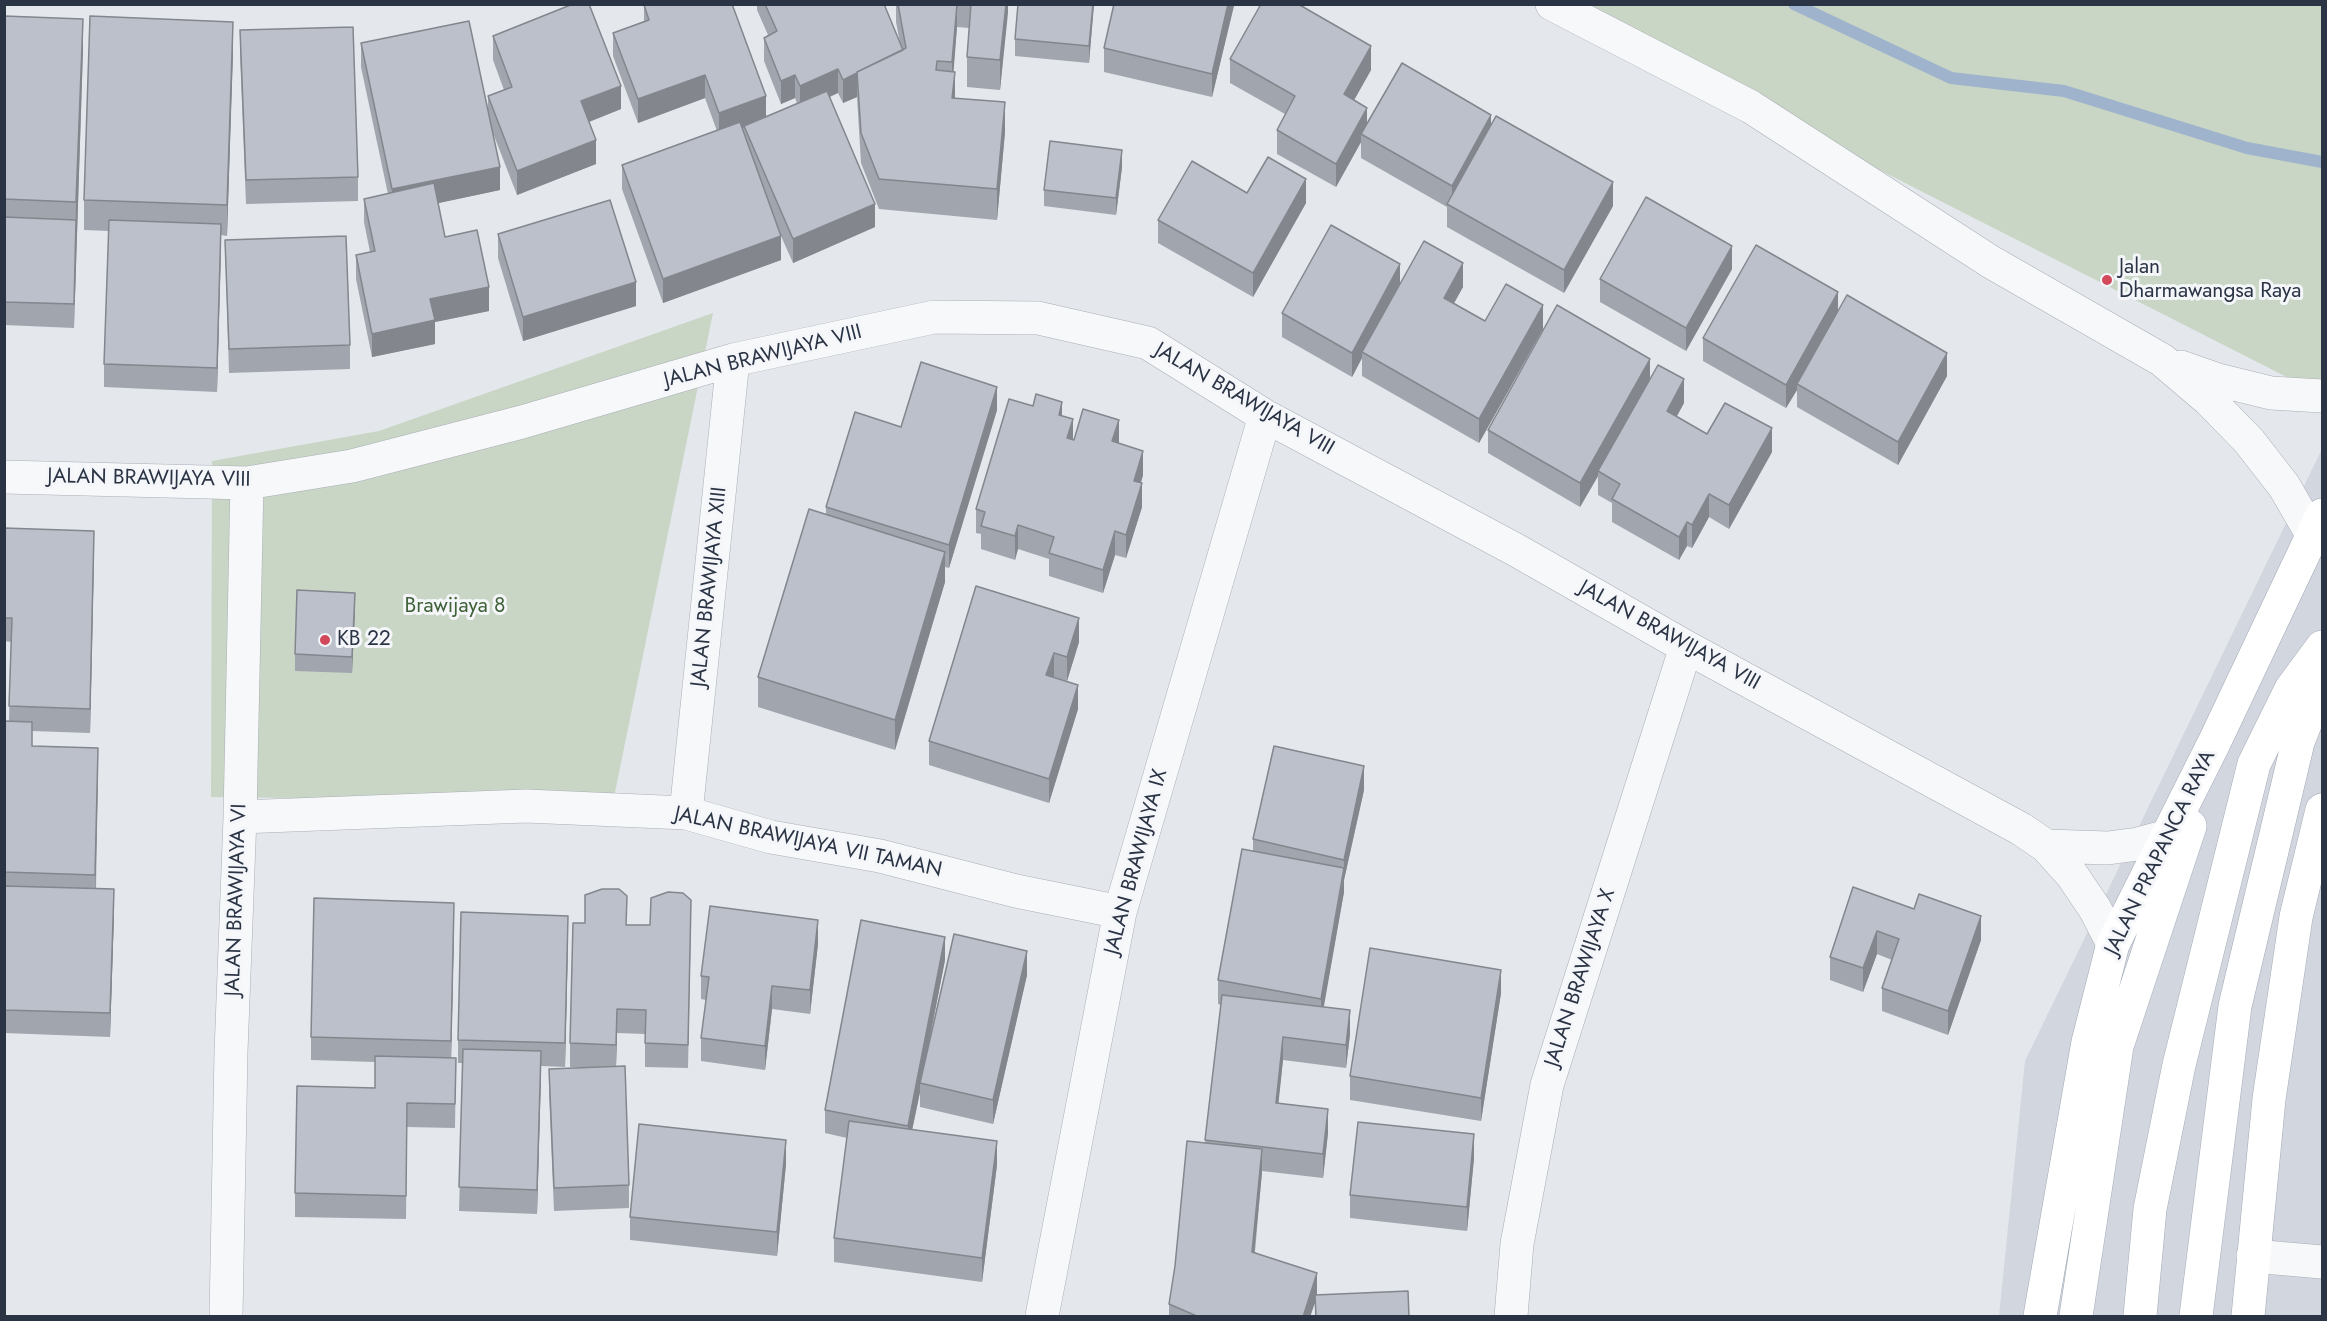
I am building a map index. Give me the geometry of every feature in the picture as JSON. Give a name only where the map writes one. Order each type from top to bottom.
[{"type":"main road","name":"JALAN PRAPANCA RAYA","points":[[2040,1317],[2088,1042],[2113,944],[2176,842],[2214,743],[2318,525]]},
{"type":"main road","points":[[2140,1317],[2150,1209],[2179,1065],[2254,764],[2291,689],[2322,646]]},
{"type":"main road","points":[[2196,1317],[2235,1006],[2298,742],[2322,681]]},
{"type":"main road","points":[[2248,1317],[2269,1099],[2296,917],[2322,810]]},
{"type":"main road","points":[[2076,1317],[2117,1046],[2176,842]]},
{"type":"street","points":[[1552,4],[1751,107],[1991,262],[2162,360],[2209,399],[2249,441],[2318,525]]},
{"type":"street","name":"JALAN BRAWIJAYA VIII","points":[[4,477],[248,483],[363,463],[522,422],[733,360],[934,316],[1038,318],[1148,343],[1265,416],[1516,550],[1686,647],[2021,829],[2046,846],[2072,875],[2095,909],[2113,944]]},
{"type":"street","name":"JALAN BRAWIJAYA XIII","points":[[686,813],[733,360]]},
{"type":"street","points":[[2162,360],[2218,380],[2271,393],[2322,396]]},
{"type":"street","name":"JALAN BRAWIJAYA IX","points":[[1042,1317],[1120,912],[1265,416]]},
{"type":"street","name":"JALAN BRAWIJAYA VI","points":[[226,1317],[231,1052],[240,817],[248,483]]},
{"type":"street","name":"JALAN BRAWIJAYA X","points":[[1510,1317],[1517,1244],[1547,1085],[1686,647]]},
{"type":"street","name":"JALAN BRAWIJAYA VII TAMAN","points":[[240,817],[526,806],[686,813],[771,837],[880,856],[1016,891],[1120,912]]},
{"type":"street","points":[[2046,846],[2108,848],[2176,842]]},
{"type":"street","points":[[2253,1256],[2322,1262]]},
{"type":"shaded area","points":[[2322,449],[2322,1316],[1999,1316],[2025,1061]]},
{"type":"green space","points":[[1555,5],[2322,5],[2322,395]]},
{"type":"green space","name":"Brawijaya 8","points":[[713,313],[613,802],[211,797],[212,461],[379,431]]},
{"type":"building","points":[[573,4],[589,4],[621,86],[581,101],[596,140],[517,171],[488,96],[512,87],[493,36]]},
{"type":"building","points":[[732,4],[766,96],[719,113],[705,75],[638,99],[613,33],[649,20],[644,5]]},
{"type":"building","points":[[765,4],[884,4],[903,50],[843,80],[838,69],[800,86],[795,75],[781,81],[764,38],[777,31]]},
{"type":"building","points":[[898,4],[957,4],[952,62],[937,61],[936,70],[955,72],[952,98],[1005,102],[997,189],[879,179],[861,133],[857,72],[906,48]]},
{"type":"building","points":[[971,4],[1006,4],[1000,60],[967,57]]},
{"type":"building","points":[[1018,4],[1093,4],[1089,46],[1015,39]]},
{"type":"building","points":[[1114,4],[1228,4],[1212,74],[1104,48]]},
{"type":"building","points":[[1261,4],[1298,4],[1371,46],[1344,94],[1367,108],[1336,164],[1277,130],[1295,96],[1230,59]]},
{"type":"building","points":[[4,16],[83,19],[76,202],[4,199]]},
{"type":"building","points":[[90,16],[233,22],[227,205],[84,200]]},
{"type":"building","points":[[469,21],[500,167],[392,189],[361,43]]},
{"type":"building","points":[[353,27],[358,177],[246,180],[240,30]]},
{"type":"building","points":[[1402,63],[1491,115],[1452,186],[1361,134]]},
{"type":"building","points":[[827,91],[875,204],[793,239],[744,126]]},
{"type":"building","points":[[1496,116],[1613,182],[1564,270],[1447,204]]},
{"type":"building","points":[[740,122],[781,236],[663,279],[622,165]]},
{"type":"building","points":[[1050,141],[1122,150],[1116,198],[1044,190]]},
{"type":"building","points":[[1268,157],[1306,179],[1253,273],[1158,220],[1192,161],[1247,193]]},
{"type":"building","points":[[434,183],[445,237],[477,230],[489,287],[430,299],[435,320],[372,334],[356,255],[375,251],[364,199]]},
{"type":"building","points":[[1646,197],[1732,246],[1686,328],[1600,279]]},
{"type":"building","points":[[610,200],[636,282],[523,317],[498,234]]},
{"type":"building","points":[[4,217],[76,220],[74,304],[4,302]]},
{"type":"building","points":[[109,220],[221,224],[217,368],[104,364]]},
{"type":"building","points":[[1331,225],[1400,264],[1352,353],[1282,313]]},
{"type":"building","points":[[346,236],[350,345],[229,349],[225,240]]},
{"type":"building","points":[[1424,241],[1463,263],[1444,298],[1485,321],[1506,284],[1543,305],[1479,419],[1362,352]]},
{"type":"building","points":[[1756,245],[1838,292],[1786,385],[1703,338]]},
{"type":"building","points":[[1847,295],[1947,353],[1898,442],[1797,384]]},
{"type":"building","points":[[1557,305],[1650,359],[1580,483],[1488,430]]},
{"type":"building","points":[[921,362],[997,387],[949,545],[826,507],[855,412],[901,427]]},
{"type":"building","points":[[1658,365],[1684,379],[1667,411],[1707,434],[1725,403],[1772,428],[1729,505],[1709,494],[1692,525],[1687,522],[1679,537],[1612,499],[1620,484],[1598,471]]},
{"type":"building","points":[[1036,394],[1062,402],[1059,415],[1073,419],[1067,438],[1074,440],[1083,409],[1119,420],[1112,441],[1143,451],[1134,481],[1142,483],[1126,535],[1115,531],[1103,570],[1049,553],[1054,537],[1018,525],[1015,536],[981,526],[985,512],[976,509],[1009,399],[1033,406]]},
{"type":"building","points":[[809,509],[945,552],[895,720],[758,677]]},
{"type":"building","points":[[4,528],[94,531],[90,709],[9,706],[12,618],[4,618]]},
{"type":"building","points":[[976,586],[1079,618],[1067,657],[1054,653],[1046,675],[1078,685],[1049,779],[929,741]]},
{"type":"building","name":"KB 22","points":[[297,590],[355,593],[352,657],[295,654]]},
{"type":"building","points":[[4,721],[32,722],[32,746],[98,748],[95,875],[4,872]]},
{"type":"building","points":[[1274,746],[1364,766],[1344,860],[1253,839]]},
{"type":"building","points":[[1242,849],[1344,868],[1321,999],[1218,980]]},
{"type":"building","points":[[4,886],[114,889],[110,1013],[4,1010]]},
{"type":"building","points":[[1853,887],[1914,909],[1919,894],[1981,916],[1948,1011],[1882,988],[1899,939],[1877,931],[1863,968],[1830,957]]},
{"type":"building","points":[[602,889],[619,889],[627,896],[626,925],[650,925],[651,898],[668,892],[683,893],[691,900],[688,1045],[645,1043],[646,1010],[617,1009],[616,1045],[570,1043],[573,923],[585,923],[585,895]]},
{"type":"building","points":[[314,898],[454,903],[451,1041],[311,1037]]},
{"type":"building","points":[[710,906],[818,920],[810,990],[772,986],[765,1046],[701,1038],[709,977],[701,976]]},
{"type":"building","points":[[461,912],[568,916],[565,1043],[458,1040]]},
{"type":"building","points":[[861,920],[945,937],[908,1126],[825,1110]]},
{"type":"building","points":[[954,934],[1027,951],[993,1100],[920,1083]]},
{"type":"building","points":[[1370,948],[1501,970],[1481,1098],[1350,1076]]},
{"type":"building","points":[[1222,995],[1350,1010],[1346,1045],[1283,1037],[1276,1103],[1328,1109],[1323,1154],[1205,1140]]},
{"type":"building","points":[[463,1049],[541,1051],[537,1190],[459,1187]]},
{"type":"building","points":[[375,1056],[456,1058],[455,1104],[407,1103],[406,1196],[295,1193],[297,1086],[375,1088]]},
{"type":"building","points":[[625,1066],[629,1185],[554,1188],[549,1069]]},
{"type":"building","points":[[849,1121],[997,1141],[982,1258],[834,1238]]},
{"type":"building","points":[[1358,1122],[1474,1134],[1467,1207],[1350,1195]]},
{"type":"building","points":[[639,1124],[786,1140],[777,1232],[630,1217]]},
{"type":"building","points":[[1187,1141],[1262,1149],[1252,1252],[1317,1273],[1303,1317],[1199,1317],[1169,1304]]},
{"type":"building","points":[[1408,1291],[1409,1317],[1316,1317],[1315,1295]]},
{"type":"waterway","points":[[1794,4],[1951,78],[2064,91],[2247,148],[2322,162]]},
{"type":"place","name":"Jalan Dharmawangsa Raya","points":[[2107,280]]},
{"type":"place","name":"KB 22","points":[[325,640]]}]
